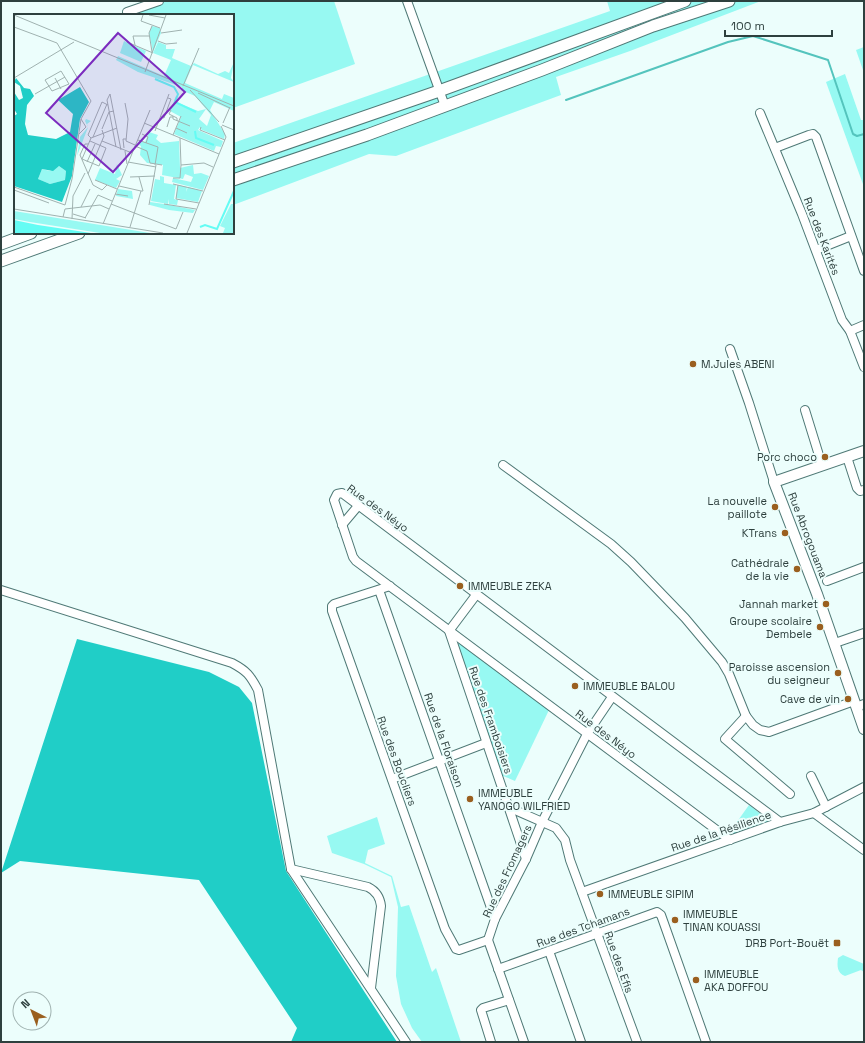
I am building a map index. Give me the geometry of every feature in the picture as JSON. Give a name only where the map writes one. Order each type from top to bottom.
[{"type":"main road","points":[[234,162],[439,91],[685,1]]},
{"type":"main road","points":[[234,180],[349,141],[446,106],[653,26],[729,1]]},
{"type":"main road","points":[[344,124],[349,141]]},
{"type":"main road","points":[[1,244],[28,234]]},
{"type":"main road","points":[[1,260],[76,234]]},
{"type":"street","points":[[127,12],[159,1]]},
{"type":"street","points":[[407,1],[439,91],[446,106]]},
{"type":"street","name":"Rue des Karités","points":[[760,113],[816,250],[842,320],[850,331],[864,367]]},
{"type":"street","points":[[775,148],[809,134],[813,134],[816,137],[864,271]]},
{"type":"street","points":[[816,250],[851,236]]},
{"type":"street","points":[[850,331],[864,325]]},
{"type":"street","name":"Rue Abrogouama","points":[[730,349],[774,482],[858,704],[864,729]]},
{"type":"street","points":[[805,410],[822,465]]},
{"type":"street","points":[[774,482],[864,451]]},
{"type":"street","points":[[847,456],[857,488],[860,491],[864,490]]},
{"type":"street","points":[[503,465],[611,544],[631,562],[685,618],[722,662],[729,674],[746,716],[753,725],[760,730],[769,732],[858,704]]},
{"type":"street","name":"Rue des Néyo","points":[[730,840],[356,561],[353,557],[334,500],[337,494],[342,493],[780,822]]},
{"type":"street","points":[[342,525],[358,506]]},
{"type":"street","points":[[827,581],[864,567]]},
{"type":"street","name":"Rue des Boucliers","points":[[390,586],[334,604],[332,606],[332,611],[446,929],[454,946],[459,950],[488,940]]},
{"type":"street","points":[[1,590],[232,663],[245,670],[258,690],[291,869],[406,1042]]},
{"type":"street","name":"Rue de la Floraison","points":[[380,590],[495,920]]},
{"type":"street","points":[[449,631],[476,595]]},
{"type":"street","name":"Rue des Framboisiers","points":[[449,631],[526,858]]},
{"type":"street","points":[[835,643],[864,633]]},
{"type":"street","name":"Rue des Fromagers","points":[[488,940],[495,920],[542,822],[587,734],[612,697]]},
{"type":"street","points":[[746,716],[725,739],[790,794]]},
{"type":"street","points":[[392,779],[440,762],[486,743]]},
{"type":"street","points":[[811,776],[826,807]]},
{"type":"street","name":"Rue de la Résilience","points":[[582,892],[780,822],[814,813],[864,787]]},
{"type":"street","name":"Rue des Efis","points":[[508,806],[556,828],[565,840],[570,860],[637,1042]]},
{"type":"street","points":[[814,813],[864,850]]},
{"type":"street","points":[[291,869],[368,887],[373,889],[378,895],[382,906],[371,988]]},
{"type":"street","name":"Rue des Tchamans","points":[[498,969],[657,912],[661,915],[706,1042]]},
{"type":"street","points":[[488,940],[524,1042]]},
{"type":"street","points":[[549,951],[581,1042]]},
{"type":"street","points":[[491,1042],[481,1010],[483,1008],[509,1000]]},
{"type":"shaded area","points":[[165,1],[334,1],[355,64],[234,108],[234,14],[127,14]]},
{"type":"shaded area","points":[[607,1],[761,1],[630,51],[556,77],[561,95],[396,156],[369,154],[234,205],[234,143],[610,11]]},
{"type":"shaded area","points":[[864,47],[864,73],[856,50]]},
{"type":"shaded area","points":[[845,74],[861,120],[864,120],[864,187],[826,82]]},
{"type":"shaded area","points":[[453,637],[549,710],[515,781],[501,775]]},
{"type":"shaded area","points":[[77,639],[209,672],[239,687],[252,703],[286,871],[397,1042],[291,1042],[297,1028],[199,880],[20,861],[1,873]]},
{"type":"shaded area","points":[[749,805],[770,821],[733,835],[729,833]]},
{"type":"shaded area","points":[[377,817],[385,844],[368,850],[365,863],[392,876],[401,907],[409,905],[432,972],[436,968],[461,1042],[422,1042],[412,1028],[401,1004],[396,976],[398,907],[391,877],[364,864],[332,853],[327,836]]},
{"type":"shaded area","points":[[843,955],[864,964],[864,972],[861,970],[845,976],[842,975],[838,969],[838,958]]},
{"type":"waterway","points":[[566,100],[728,42],[753,36],[828,60],[853,134],[857,136],[864,134]]},
{"type":"place","name":"M.Jules ABENI","points":[[693,364]]},
{"type":"place","name":"Porc choco","points":[[825,457]]},
{"type":"place","name":"La nouvelle paillote","points":[[775,507]]},
{"type":"place","name":"KTrans","points":[[785,533]]},
{"type":"place","name":"Cathédrale de la vie","points":[[797,569]]},
{"type":"place","name":"IMMEUBLE ZEKA","points":[[460,586]]},
{"type":"place","name":"Jannah market","points":[[826,604]]},
{"type":"place","name":"Groupe scolaire Dembele","points":[[820,627]]},
{"type":"place","name":"Paroisse ascension du seigneur","points":[[838,673]]},
{"type":"place","name":"IMMEUBLE BALOU","points":[[575,686]]},
{"type":"place","name":"Cave de vin","points":[[848,699]]},
{"type":"place","name":"IMMEUBLE YANOGO WILFRIED","points":[[470,799]]},
{"type":"place","name":"IMMEUBLE SIPIM","points":[[600,894]]},
{"type":"place","name":"IMMEUBLE TINAN KOUASSI","points":[[675,920]]},
{"type":"place","name":"DRB Port-Bouët","points":[[837,943]]},
{"type":"place","name":"IMMEUBLE AKA DOFFOU","points":[[696,980]]}]
